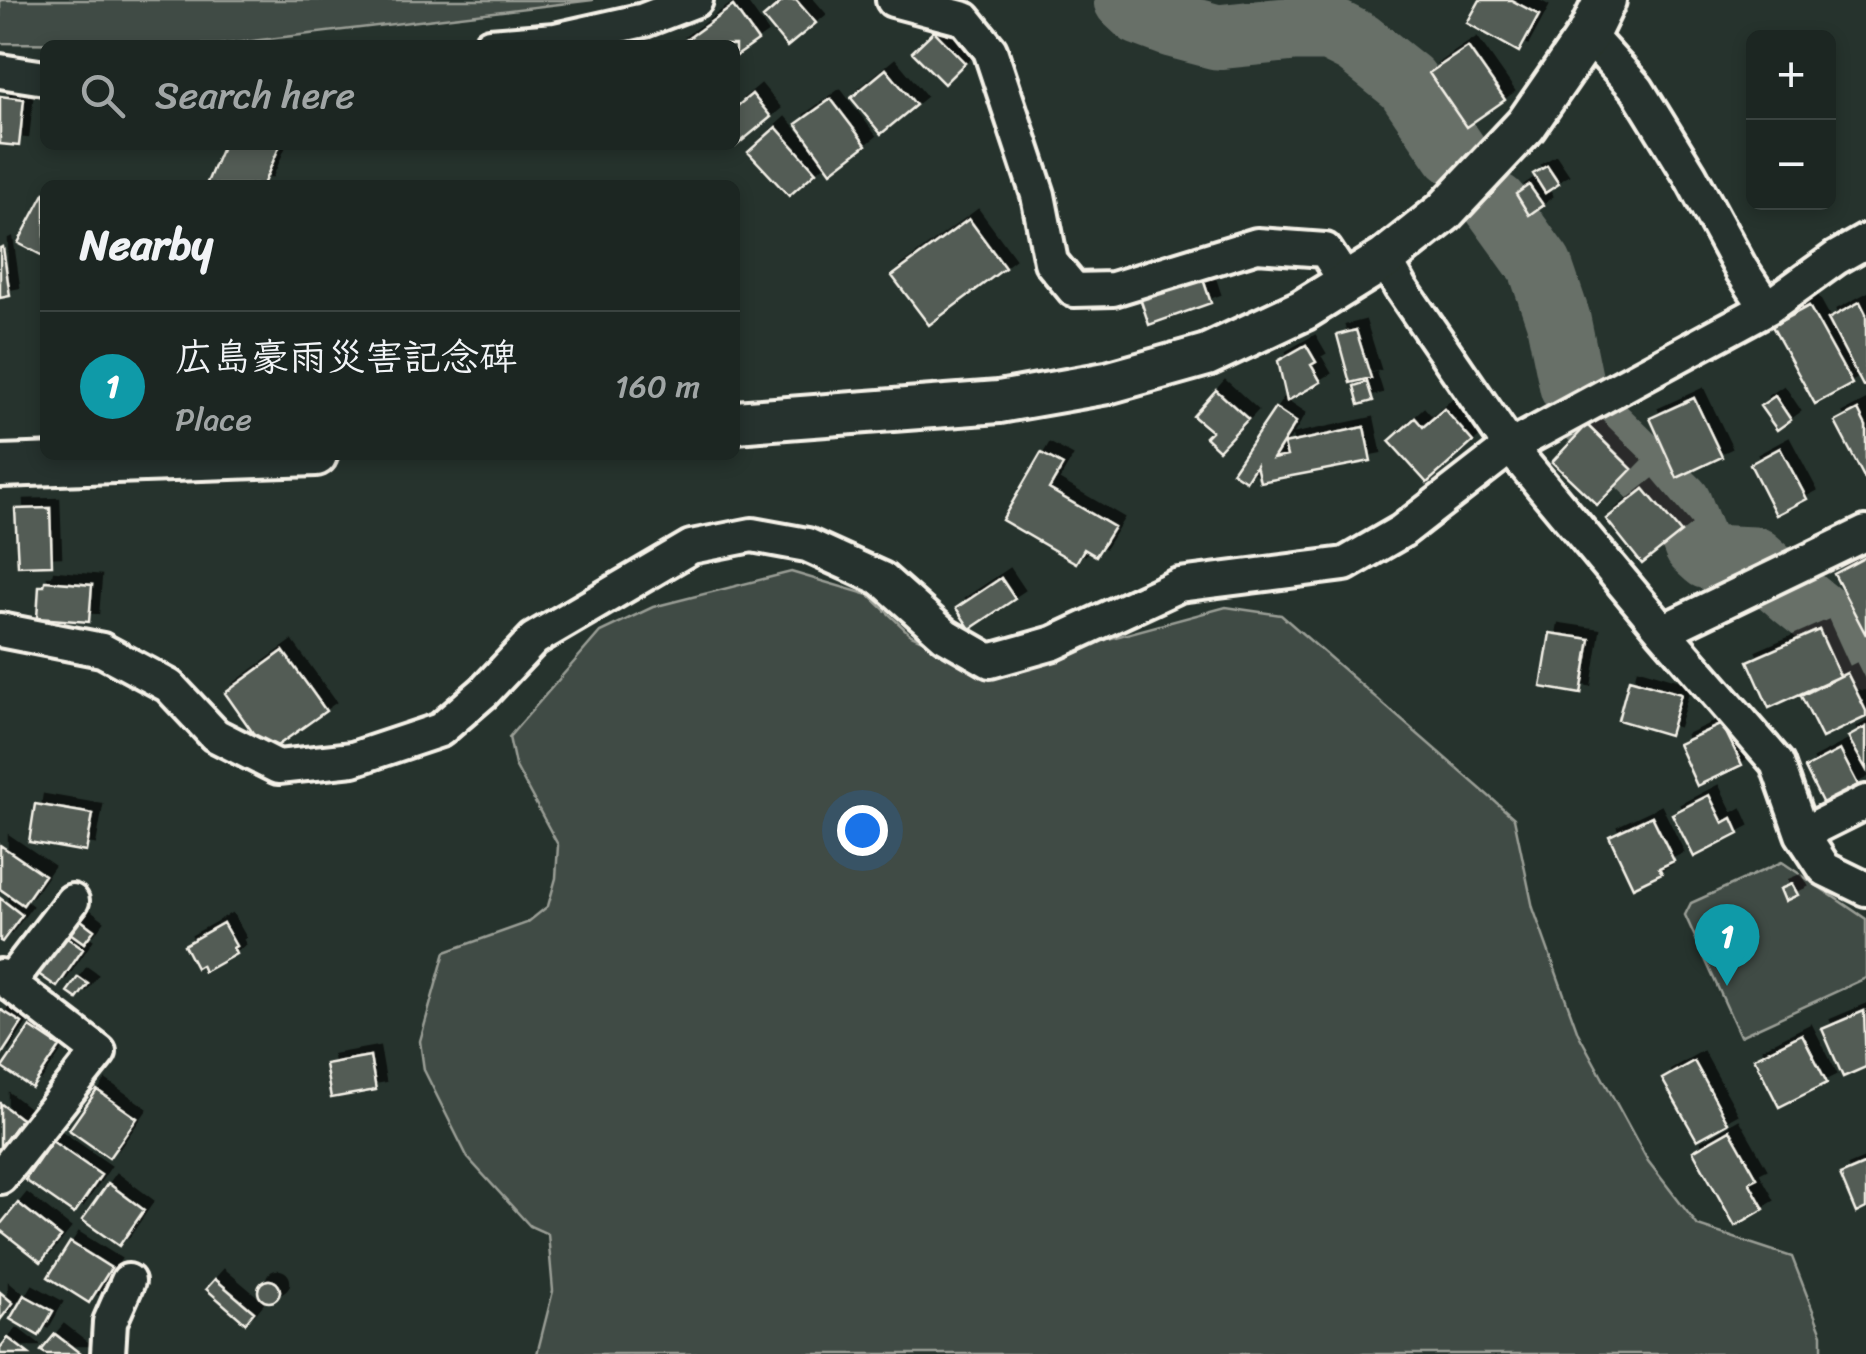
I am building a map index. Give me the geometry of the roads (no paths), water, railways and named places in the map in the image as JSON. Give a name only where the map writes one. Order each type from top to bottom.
[{"type":"street","points":[[555,40],[644,20],[696,0]]},
{"type":"street","points":[[893,0],[965,19],[990,50],[1038,195],[1051,262],[1074,290],[1113,289],[1257,246],[1324,250],[1347,283]]},
{"type":"street","points":[[740,422],[998,402],[1107,383],[1207,356],[1302,310],[1347,283],[1385,259],[1444,212],[1526,125],[1597,18],[1766,308]]},
{"type":"street","points":[[0,71],[40,77]]},
{"type":"street","points":[[0,630],[102,650],[169,686],[215,735],[278,768],[353,759],[440,730],[484,692],[534,639],[690,547],[752,535],[807,545],[882,579],[945,636],[990,661],[1054,643],[1179,585],[1346,564],[1402,531],[1510,447],[1766,308],[1866,241]]},
{"type":"street","points":[[1385,259],[1510,447],[1777,763],[1802,834],[1825,870],[1866,889]]},
{"type":"street","points":[[0,466],[172,460]]},
{"type":"street","points":[[1663,632],[1866,534]]},
{"type":"street","points":[[1802,834],[1866,802]]},
{"type":"street","points":[[0,1177],[99,1052],[4,980],[72,901]]},
{"type":"street","points":[[108,1354],[110,1322],[128,1282]]},
{"type":"waterway","points":[[1126,0],[1140,13],[1217,37],[1329,29],[1357,43],[1407,83],[1455,153]]},
{"type":"waterway","points":[[1496,205],[1540,266],[1558,319],[1572,387],[1592,418],[1679,503],[1696,546],[1708,557],[1754,559],[1856,644],[1866,658]]},
{"type":"place","name":"広島豪雨災害記念碑","points":[[1727,986]]}]
